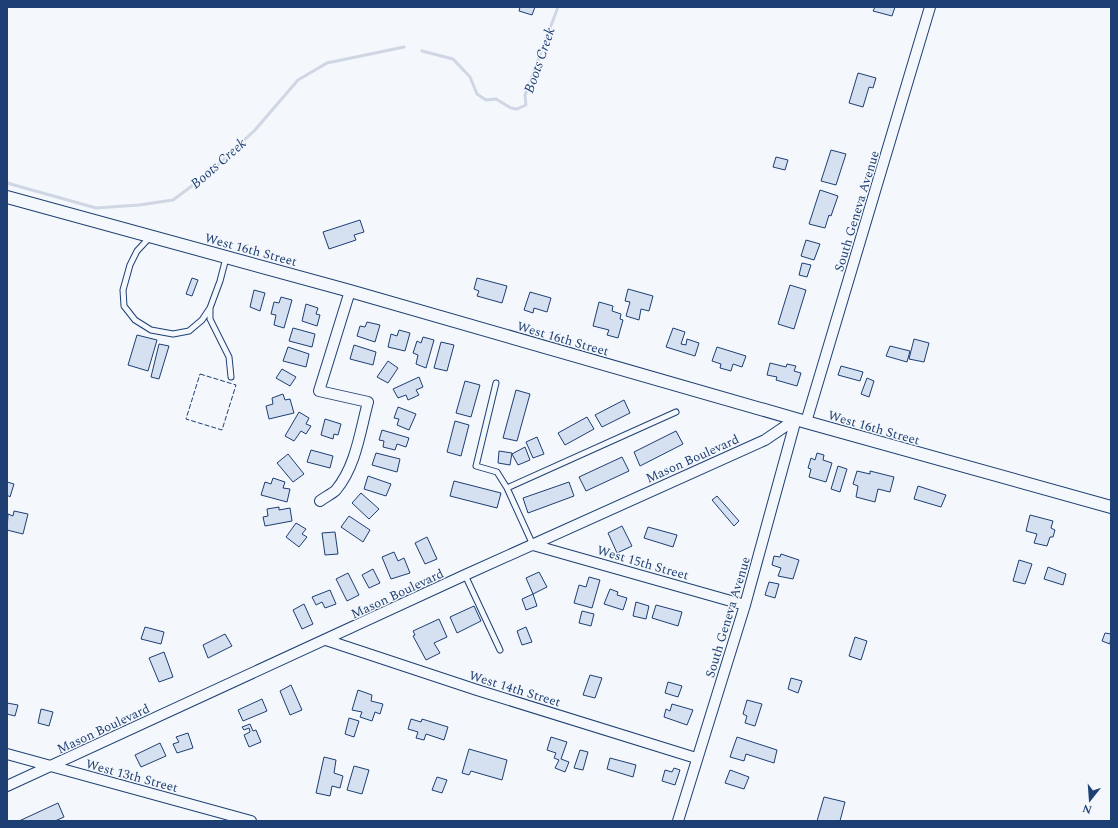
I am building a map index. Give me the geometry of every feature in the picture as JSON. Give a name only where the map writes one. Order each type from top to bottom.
[{"type":"street","name":"South Geneva Avenue","points":[[678,821],[696,758],[801,421],[874,199],[930,7]]},
{"type":"street","name":"West 16th Street","points":[[7,197],[350,290],[801,421],[1111,507]]},
{"type":"street","points":[[320,501],[335,491],[344,477],[354,454],[368,402],[319,391],[350,290]]},
{"type":"street","name":"Mason Boulevard","points":[[7,786],[465,575],[765,440],[801,421]]},
{"type":"street","name":"West 15th Street","points":[[533,545],[745,604]]},
{"type":"street","name":"West 14th Street","points":[[326,640],[477,690],[696,758]]},
{"type":"street","name":"West 13th Street","points":[[7,754],[251,821]]},
{"type":"lane","points":[[150,236],[137,251],[130,265],[123,290],[124,306],[134,320],[151,330],[173,334],[189,331],[202,320],[210,308],[220,282],[226,257]]},
{"type":"lane","points":[[210,308],[210,320],[229,357],[231,377]]},
{"type":"lane","points":[[496,383],[476,466],[497,472],[507,488],[533,545]]},
{"type":"lane","points":[[507,488],[676,412]]},
{"type":"lane","points":[[465,575],[500,650]]},
{"type":"building","points":[[520,7],[535,7],[532,15],[519,11]]},
{"type":"building","points":[[875,7],[895,7],[892,16],[873,11]]},
{"type":"building","points":[[858,73],[876,78],[873,88],[869,87],[863,107],[849,103]]},
{"type":"building","points":[[831,150],[846,154],[836,185],[821,181]]},
{"type":"building","points":[[776,157],[788,160],[785,170],[773,167]]},
{"type":"building","points":[[820,190],[838,196],[825,228],[809,224]]},
{"type":"building","points":[[360,220],[364,232],[354,235],[356,240],[329,249],[323,232]]},
{"type":"building","points":[[806,240],[820,244],[814,260],[801,256]]},
{"type":"building","points":[[802,263],[811,265],[807,277],[799,275]]},
{"type":"building","points":[[192,278],[198,280],[192,296],[186,294]]},
{"type":"building","points":[[477,278],[507,286],[502,303],[477,296],[479,291],[474,289]]},
{"type":"building","points":[[790,285],[806,290],[794,329],[778,324]]},
{"type":"building","points":[[628,289],[653,296],[649,311],[641,309],[639,320],[626,316],[630,302],[625,301]]},
{"type":"building","points":[[254,290],[265,293],[260,311],[250,307]]},
{"type":"building","points":[[530,292],[551,298],[547,312],[534,308],[533,313],[524,310]]},
{"type":"building","points":[[281,297],[292,300],[284,328],[274,325],[276,315],[271,314],[274,302],[279,303]]},
{"type":"building","points":[[599,302],[613,306],[612,311],[621,314],[620,319],[623,320],[618,338],[607,335],[609,330],[593,326]]},
{"type":"building","points":[[306,304],[318,308],[316,314],[320,315],[317,326],[302,321]]},
{"type":"building","points":[[367,322],[380,325],[375,342],[357,336],[360,326],[365,327]]},
{"type":"building","points":[[293,328],[315,334],[312,347],[289,341]]},
{"type":"building","points":[[673,328],[685,332],[681,344],[686,345],[687,339],[699,343],[695,356],[666,347]]},
{"type":"building","points":[[399,330],[410,333],[405,351],[388,347],[391,334],[397,336]]},
{"type":"building","points":[[137,335],[157,340],[148,371],[128,365]]},
{"type":"building","points":[[423,337],[434,340],[426,368],[416,364],[418,355],[413,353],[417,341],[421,343]]},
{"type":"building","points":[[914,339],[929,343],[924,362],[909,359]]},
{"type":"building","points":[[441,342],[454,345],[447,371],[434,368]]},
{"type":"building","points":[[159,344],[169,346],[159,379],[151,377]]},
{"type":"building","points":[[354,345],[376,352],[373,365],[350,359]]},
{"type":"building","points":[[890,346],[910,351],[907,362],[886,356]]},
{"type":"building","points":[[288,347],[309,354],[306,367],[283,361]]},
{"type":"building","points":[[717,347],[746,356],[742,367],[733,364],[731,371],[720,368],[721,364],[712,361]]},
{"type":"building","points":[[388,361],[398,368],[388,383],[377,377]]},
{"type":"building","points":[[770,363],[786,367],[787,364],[796,366],[794,371],[801,373],[797,386],[776,380],[777,377],[767,375]]},
{"type":"building","points":[[841,366],[863,372],[860,381],[838,375]]},
{"type":"building","points":[[282,369],[296,377],[290,386],[276,378]]},
{"type":"building","points":[[419,377],[423,387],[416,390],[419,395],[408,400],[406,395],[398,398],[393,389]]},
{"type":"building","points":[[867,378],[874,381],[869,397],[861,394]]},
{"type":"building","points":[[465,381],[480,385],[471,417],[456,413]]},
{"type":"building","points":[[516,390],[530,394],[517,441],[503,438]]},
{"type":"building","points":[[283,394],[285,400],[290,399],[294,413],[269,419],[266,406],[273,404],[272,398]]},
{"type":"building","points":[[624,400],[630,413],[602,427],[595,415]]},
{"type":"building","points":[[398,407],[416,414],[409,430],[397,425],[399,419],[394,418]]},
{"type":"building","points":[[299,412],[309,418],[306,424],[311,426],[306,434],[301,431],[294,441],[285,436]]},
{"type":"building","points":[[587,417],[594,429],[565,445],[558,433]]},
{"type":"building","points":[[325,419],[341,424],[338,435],[334,434],[333,439],[321,435]]},
{"type":"building","points":[[455,421],[469,425],[461,456],[447,452]]},
{"type":"building","points":[[382,430],[409,438],[406,447],[397,444],[395,450],[383,447],[384,441],[379,440]]},
{"type":"building","points":[[676,431],[683,444],[640,466],[634,452]]},
{"type":"building","points":[[537,437],[544,454],[533,458],[526,442]]},
{"type":"building","points":[[525,447],[530,460],[518,465],[512,454]]},
{"type":"building","points":[[311,450],[333,456],[330,468],[307,462]]},
{"type":"building","points":[[499,451],[512,453],[510,465],[498,463]]},
{"type":"building","points":[[376,453],[400,459],[397,472],[372,465]]},
{"type":"building","points":[[817,453],[824,455],[823,460],[832,463],[826,482],[809,477],[811,469],[808,468],[811,458],[815,460]]},
{"type":"building","points":[[288,454],[304,474],[293,482],[277,463]]},
{"type":"building","points":[[622,457],[629,471],[586,491],[579,477]]},
{"type":"building","points":[[838,466],[847,469],[840,492],[831,489]]},
{"type":"building","points":[[857,471],[870,474],[870,471],[894,477],[890,492],[878,489],[875,502],[856,497],[858,486],[853,484]]},
{"type":"building","points":[[368,476],[391,484],[386,496],[364,489]]},
{"type":"building","points":[[273,478],[285,482],[283,488],[290,489],[287,502],[261,495],[265,482],[271,484]]},
{"type":"building","points":[[454,481],[501,493],[497,508],[450,496]]},
{"type":"building","points":[[7,482],[14,484],[10,497],[7,495]]},
{"type":"building","points":[[569,482],[574,496],[528,513],[523,498]]},
{"type":"building","points":[[918,486],[946,495],[941,507],[914,499]]},
{"type":"building","points":[[361,493],[379,509],[369,519],[352,503]]},
{"type":"building","points":[[717,496],[739,521],[734,526],[712,500]]},
{"type":"building","points":[[279,507],[279,510],[290,508],[292,521],[265,526],[263,517],[268,516],[267,509]]},
{"type":"building","points":[[14,511],[28,514],[23,534],[7,530],[8,514],[13,516]]},
{"type":"building","points":[[1030,515],[1053,521],[1051,528],[1055,530],[1053,537],[1050,537],[1047,546],[1034,543],[1037,534],[1026,531]]},
{"type":"building","points":[[349,516],[370,530],[363,542],[341,527]]},
{"type":"building","points":[[296,523],[306,529],[302,534],[307,537],[299,547],[286,537]]},
{"type":"building","points":[[622,526],[632,546],[617,553],[608,533]]},
{"type":"building","points":[[648,527],[677,535],[673,547],[644,538]]},
{"type":"building","points":[[335,532],[338,554],[325,555],[322,533]]},
{"type":"building","points":[[427,537],[437,559],[425,564],[415,543]]},
{"type":"building","points":[[394,552],[398,561],[404,558],[410,573],[391,579],[382,557]]},
{"type":"building","points":[[781,554],[799,560],[793,579],[778,576],[781,568],[772,565],[774,556],[780,557]]},
{"type":"building","points":[[1019,560],[1032,564],[1025,584],[1013,581]]},
{"type":"building","points":[[1048,567],[1066,574],[1063,585],[1044,579]]},
{"type":"building","points":[[373,569],[380,583],[369,588],[362,575]]},
{"type":"building","points":[[539,572],[547,587],[533,594],[526,578]]},
{"type":"building","points":[[348,573],[359,595],[347,601],[336,579]]},
{"type":"building","points":[[589,577],[600,580],[592,608],[574,603],[579,585],[586,587]]},
{"type":"building","points":[[769,582],[779,584],[775,598],[765,595]]},
{"type":"building","points":[[610,589],[618,592],[617,595],[627,598],[623,610],[604,604]]},
{"type":"building","points":[[330,590],[336,604],[325,608],[322,602],[316,605],[312,597]]},
{"type":"building","points":[[533,594],[537,606],[526,610],[522,599]]},
{"type":"building","points":[[636,602],[649,606],[646,619],[633,616]]},
{"type":"building","points":[[304,604],[313,624],[302,629],[293,610]]},
{"type":"building","points":[[656,605],[682,612],[678,626],[652,618]]},
{"type":"building","points":[[474,606],[481,621],[457,633],[450,617]]},
{"type":"building","points":[[582,611],[594,614],[591,626],[579,623]]},
{"type":"building","points":[[439,619],[447,637],[434,643],[440,653],[426,660],[413,636],[415,635],[413,631]]},
{"type":"building","points":[[145,627],[164,632],[161,644],[141,639]]},
{"type":"building","points":[[526,627],[532,642],[522,645],[517,631]]},
{"type":"building","points":[[1105,633],[1111,634],[1110,644],[1102,641]]},
{"type":"building","points":[[225,634],[232,646],[208,658],[203,645]]},
{"type":"building","points":[[855,637],[867,641],[861,660],[849,656]]},
{"type":"building","points":[[164,652],[173,677],[159,682],[149,658]]},
{"type":"building","points":[[590,675],[602,678],[595,698],[583,695]]},
{"type":"building","points":[[791,678],[802,681],[798,693],[788,689]]},
{"type":"building","points":[[668,682],[682,686],[678,697],[665,693]]},
{"type":"building","points":[[291,685],[302,710],[290,715],[280,691]]},
{"type":"building","points":[[358,690],[372,695],[371,701],[383,704],[380,714],[375,712],[372,721],[360,717],[362,712],[352,710]]},
{"type":"building","points":[[262,699],[267,711],[243,721],[238,710]]},
{"type":"building","points":[[747,700],[762,704],[755,726],[745,723],[747,716],[743,714]]},
{"type":"building","points":[[7,703],[18,705],[15,716],[7,714]]},
{"type":"building","points":[[672,704],[693,710],[687,725],[664,717],[666,709],[670,711]]},
{"type":"building","points":[[41,709],[53,712],[49,726],[38,723]]},
{"type":"building","points":[[349,718],[359,721],[354,737],[345,734]]},
{"type":"building","points":[[411,719],[421,722],[422,719],[448,727],[444,740],[426,734],[424,740],[416,738],[418,732],[408,729]]},
{"type":"building","points":[[250,724],[253,731],[256,730],[261,742],[249,747],[244,735],[250,732],[249,728],[244,730],[242,727]]},
{"type":"building","points":[[188,733],[193,748],[177,753],[173,744],[179,742],[176,737]]},
{"type":"building","points":[[551,737],[567,742],[561,759],[569,762],[565,772],[555,768],[559,760],[554,758],[556,753],[547,750]]},
{"type":"building","points":[[737,737],[777,750],[774,763],[746,754],[744,761],[730,757]]},
{"type":"building","points":[[160,743],[166,756],[141,767],[135,755]]},
{"type":"building","points":[[469,749],[507,760],[502,780],[471,771],[469,775],[462,773]]},
{"type":"building","points":[[580,750],[588,752],[583,770],[574,768]]},
{"type":"building","points":[[324,757],[336,760],[334,773],[343,776],[340,788],[332,786],[330,796],[316,793]]},
{"type":"building","points":[[610,758],[636,765],[633,777],[607,769]]},
{"type":"building","points":[[354,766],[369,770],[362,794],[347,790]]},
{"type":"building","points":[[674,768],[680,770],[675,785],[662,781],[665,770],[672,772]]},
{"type":"building","points":[[730,770],[749,777],[744,789],[725,783]]},
{"type":"building","points":[[437,777],[447,780],[442,793],[432,790]]},
{"type":"building","points":[[824,797],[845,802],[840,821],[817,821]]},
{"type":"building","points":[[58,803],[64,817],[55,821],[19,821]]},
{"type":"waterway","name":"Boots Creek","points":[[422,51],[453,59],[470,77],[477,94],[486,100],[496,99],[511,108],[517,109],[526,105],[525,95],[558,7]]},
{"type":"waterway","name":"Boots Creek","points":[[7,183],[96,208],[139,205],[173,200],[208,174],[255,130],[298,80],[327,63],[404,47]]},
{"type":"fence","points":[[200,374],[236,385],[222,430],[186,419],[200,374]]}]
